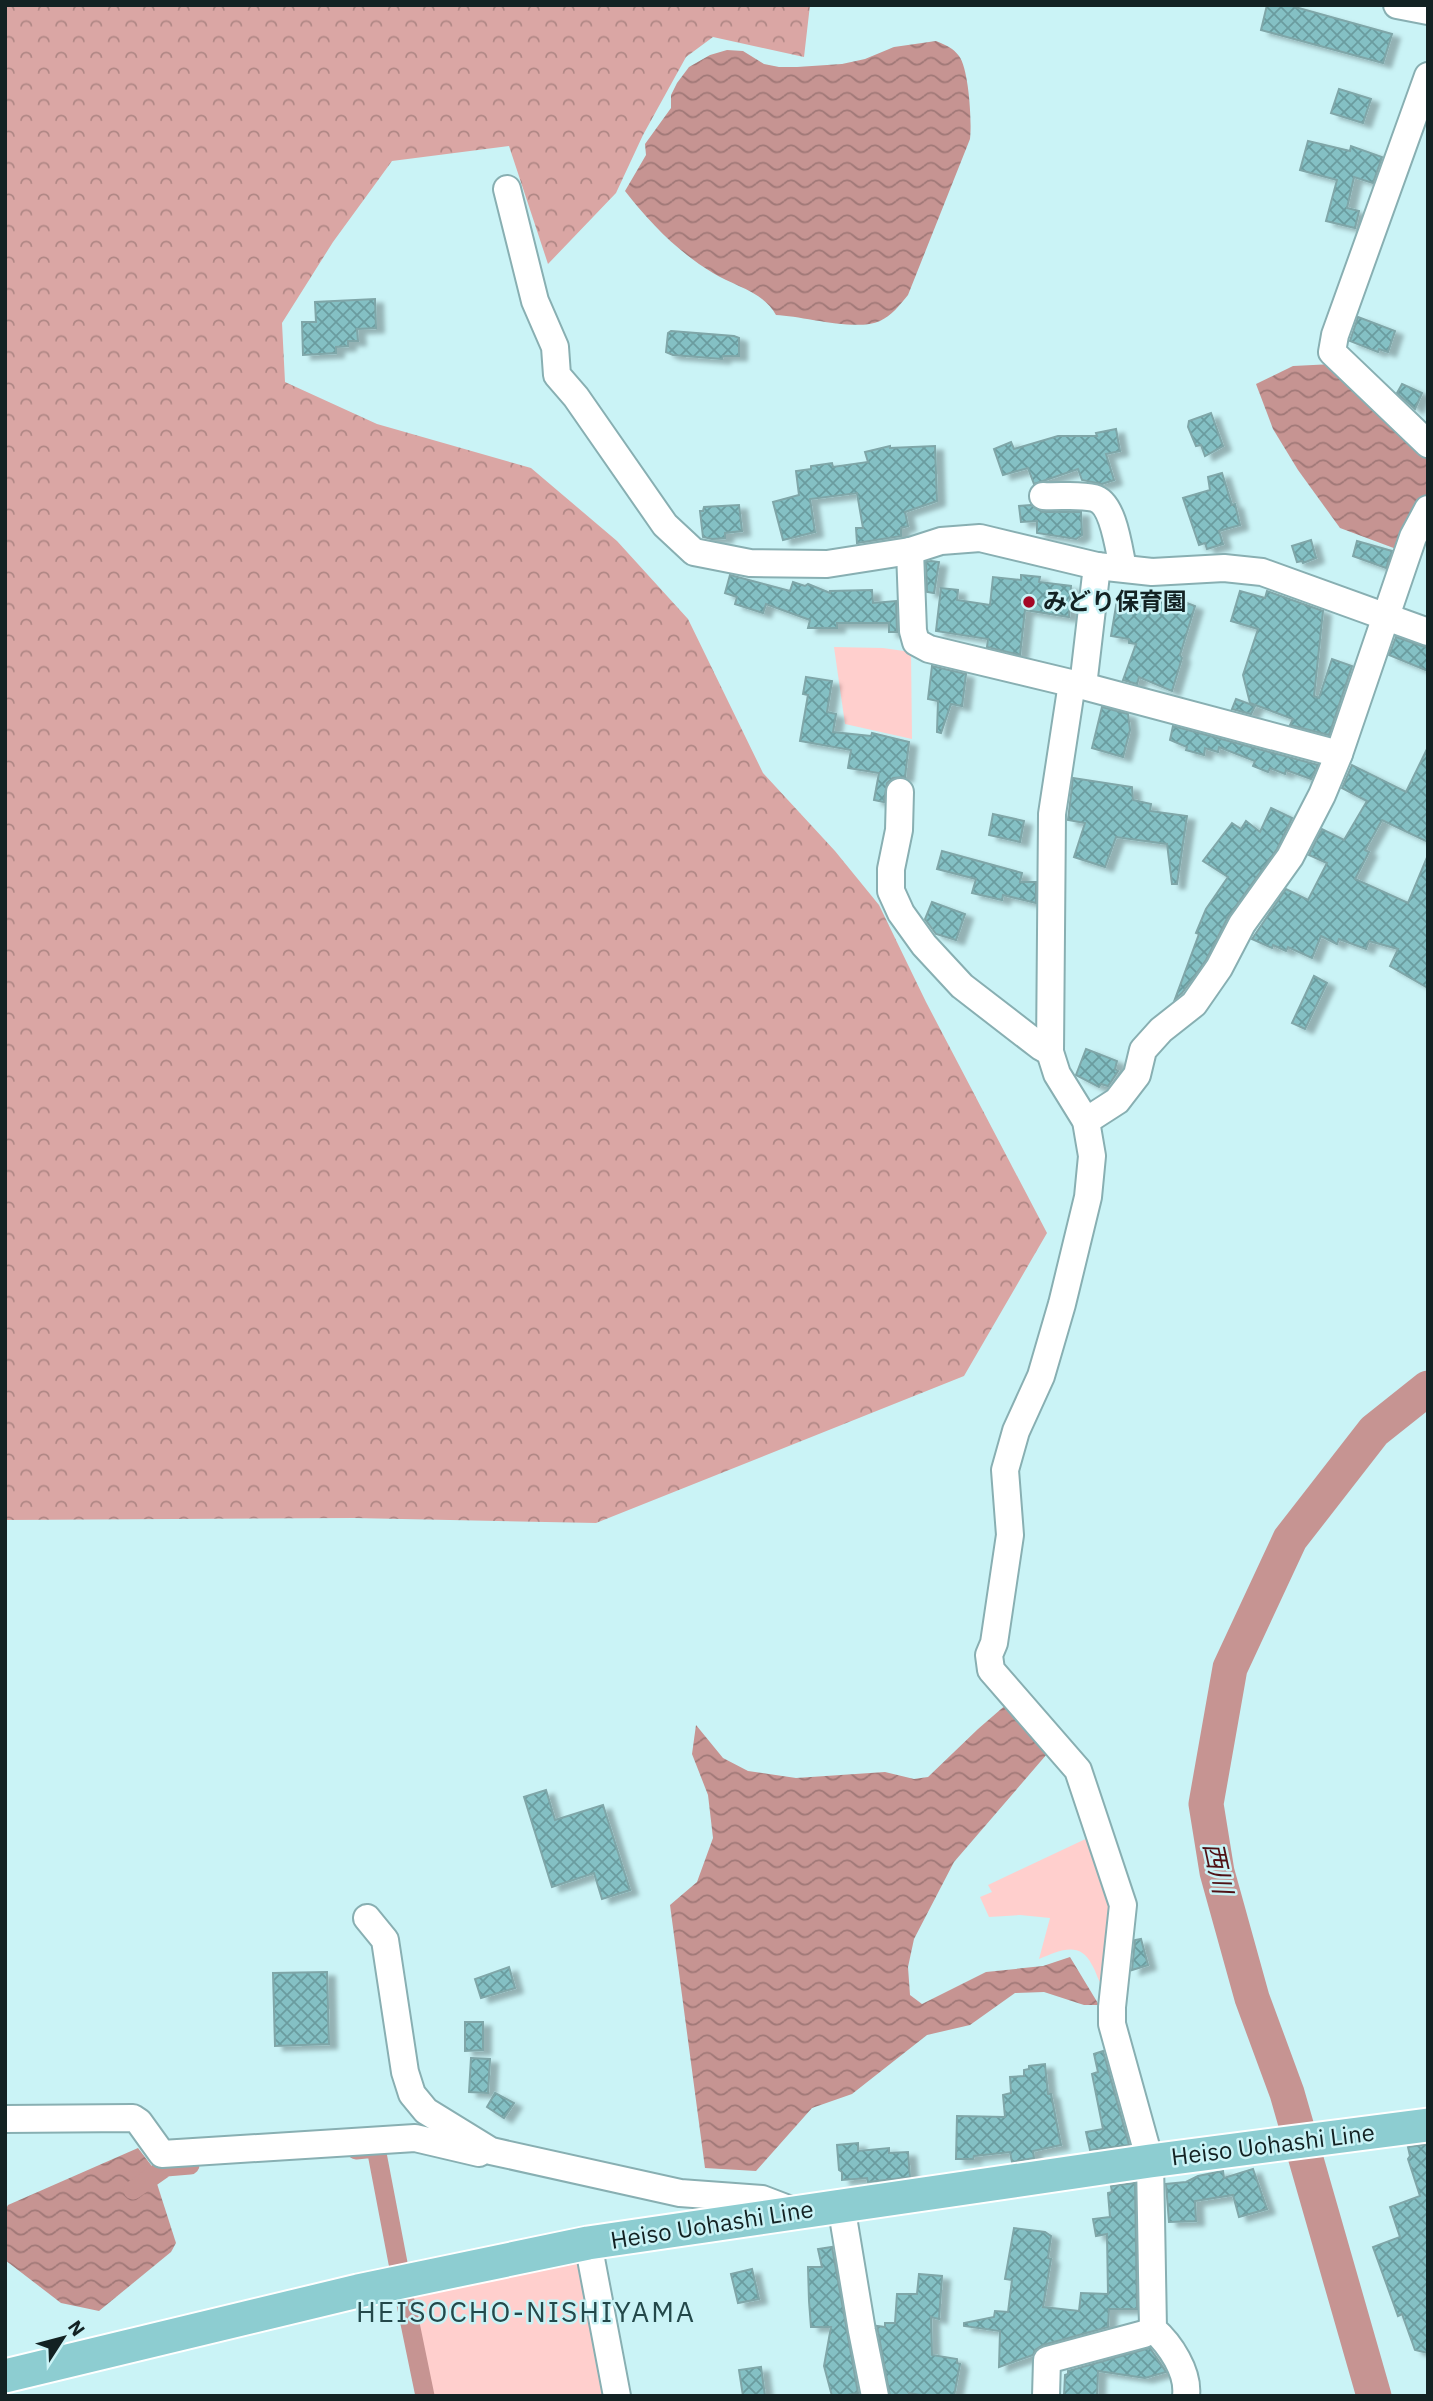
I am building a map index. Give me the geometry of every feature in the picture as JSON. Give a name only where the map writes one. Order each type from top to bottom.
[{"type":"main road","name":"Heiso Uohashi Line","points":[[5,2376],[358,2291],[588,2243],[1150,2161],[1428,2125]]},
{"type":"street","points":[[1398,5],[1428,11]]},
{"type":"street","points":[[1428,76],[1335,335],[1332,352],[1428,444]]},
{"type":"street","points":[[507,189],[535,301],[555,347],[557,375],[576,397],[665,525],[694,552],[750,563],[827,564],[910,551],[941,541],[980,538],[1110,567],[1152,572],[1224,568],[1262,572],[1428,632]]},
{"type":"street","points":[[1043,496],[1095,498],[1103,503],[1114,525],[1110,567],[1077,685],[1052,814],[1050,1052],[1056,1074],[1086,1121],[1092,1156],[1088,1197],[1062,1304],[1041,1376],[1016,1431],[1005,1471],[1010,1535],[994,1643],[989,1655],[990,1670],[1078,1770],[1117,1882],[1123,1905],[1112,2024],[1150,2161],[1153,2329],[1160,2335],[1184,2374],[1186,2396]]},
{"type":"street","points":[[1086,1121],[1117,1101],[1137,1075],[1143,1050],[1161,1030],[1194,1004],[1219,968],[1242,924],[1290,858],[1339,754],[1413,537],[1428,509]]},
{"type":"street","points":[[910,551],[913,631],[916,642],[929,649],[1339,754]]},
{"type":"street","points":[[900,792],[899,830],[891,869],[891,891],[901,913],[924,945],[962,986],[1050,1052]]},
{"type":"street","points":[[367,1918],[386,1940],[405,2072],[412,2094],[426,2111],[491,2151]]},
{"type":"street","points":[[5,2119],[133,2118],[139,2122],[162,2154],[415,2138],[479,2152],[491,2151],[680,2193],[762,2199],[796,2212]]},
{"type":"street","points":[[841,2205],[875,2396]]},
{"type":"street","points":[[588,2243],[617,2396]]},
{"type":"street","points":[[1046,2396],[1048,2360],[1144,2334],[1153,2329]]},
{"type":"shaded area","points":[[834,647],[883,648],[911,652],[912,739],[845,724]]},
{"type":"shaded area","points":[[1094,1835],[1110,1896],[1106,1989],[1087,1957],[1081,1952],[1068,1950],[1039,1959],[1050,1918],[1020,1915],[989,1917],[980,1897],[992,1892],[988,1885]]},
{"type":"shaded area","points":[[581,2254],[608,2396],[428,2396],[410,2292]]},
{"type":"green space","points":[[5,5],[810,5],[804,57],[713,37],[686,57],[643,135],[616,193],[548,264],[509,146],[392,161],[333,242],[282,323],[285,382],[377,424],[531,468],[617,541],[688,619],[763,773],[835,851],[879,905],[926,1002],[1047,1233],[964,1376],[596,1523],[354,1518],[5,1520]]},
{"type":"water","points":[[936,41],[954,51],[962,63],[969,96],[970,139],[908,295],[892,313],[880,321],[857,325],[776,315],[771,307],[756,295],[713,273],[688,256],[655,225],[625,191],[646,155],[645,144],[671,108],[671,95],[677,83],[689,67],[710,55],[727,50],[743,51],[764,64],[797,67],[842,64],[865,59],[894,47]]},
{"type":"water","points":[[1333,364],[1428,458],[1428,495],[1399,550],[1340,528],[1298,470],[1273,429],[1256,384],[1293,366]]},
{"type":"water","points":[[1008,1703],[1047,1754],[954,1862],[914,1939],[908,1967],[910,1995],[922,2004],[986,1972],[1043,1966],[1070,1957],[1099,2005],[1084,2005],[1044,1992],[1015,1993],[970,2025],[927,2035],[852,2094],[812,2108],[756,2171],[705,2168],[670,1905],[697,1882],[713,1838],[708,1795],[692,1754],[696,1725],[723,1758],[748,1771],[796,1778],[885,1772],[914,1779],[928,1777]]},
{"type":"water","points":[[138,2148],[151,2165],[176,2243],[171,2252],[99,2311],[61,2303],[5,2260],[5,2211],[8,2205]]},
{"type":"building","points":[[1267,5],[1288,5],[1392,34],[1383,63],[1261,30]]},
{"type":"building","points":[[1339,89],[1371,99],[1363,123],[1331,113]]},
{"type":"building","points":[[1308,141],[1350,151],[1351,146],[1382,157],[1373,183],[1354,177],[1347,208],[1359,211],[1355,228],[1326,221],[1337,180],[1300,170]]},
{"type":"building","points":[[375,299],[376,328],[357,329],[358,341],[348,341],[348,346],[336,347],[336,353],[303,355],[302,322],[316,322],[315,302]]},
{"type":"building","points":[[1358,317],[1395,331],[1388,352],[1379,349],[1378,352],[1350,341]]},
{"type":"building","points":[[671,331],[734,336],[739,338],[739,356],[723,356],[722,359],[673,355],[666,352],[668,333]]},
{"type":"building","points":[[1402,384],[1422,393],[1415,409],[1397,393]]},
{"type":"building","points":[[1211,413],[1223,446],[1205,456],[1201,445],[1196,446],[1188,427],[1189,421]]},
{"type":"building","points":[[1116,429],[1120,451],[1106,454],[1114,480],[1102,484],[1082,480],[1078,469],[1034,484],[1028,468],[1003,475],[994,449],[1011,442],[1014,449],[1058,436],[1097,436],[1096,433]]},
{"type":"building","points":[[890,446],[935,446],[937,501],[905,512],[908,526],[901,528],[901,536],[857,543],[856,528],[863,528],[857,493],[810,499],[815,532],[783,540],[773,502],[799,495],[796,471],[832,463],[833,467],[868,462],[865,452]]},
{"type":"building","points":[[1222,473],[1232,505],[1235,504],[1240,525],[1219,531],[1223,544],[1207,549],[1205,543],[1199,545],[1183,498],[1210,490],[1208,477]]},
{"type":"building","points":[[739,505],[742,531],[725,533],[725,538],[703,537],[700,511],[703,511],[704,507]]},
{"type":"building","points":[[1031,505],[1042,512],[1081,512],[1082,535],[1076,539],[1037,533],[1037,521],[1021,522],[1019,506]]},
{"type":"building","points":[[1311,540],[1316,558],[1303,563],[1297,562],[1292,546]]},
{"type":"building","points":[[1357,541],[1392,551],[1386,568],[1353,556]]},
{"type":"building","points":[[926,562],[939,562],[934,593],[927,592]]},
{"type":"building","points":[[730,575],[790,591],[793,582],[805,586],[808,584],[830,593],[872,590],[873,603],[896,601],[897,632],[889,632],[889,623],[837,623],[837,628],[808,628],[810,620],[766,604],[763,613],[735,604],[737,597],[725,593]]},
{"type":"building","points":[[1021,575],[1040,577],[1039,582],[1071,586],[1069,617],[1025,610],[1020,655],[987,647],[988,639],[936,631],[941,588],[958,590],[957,600],[990,605],[993,577],[1021,580]]},
{"type":"building","points":[[1240,591],[1265,598],[1267,591],[1323,611],[1314,696],[1319,698],[1332,659],[1352,666],[1329,735],[1290,725],[1293,719],[1250,703],[1243,675],[1258,629],[1231,621]]},
{"type":"building","points":[[1174,598],[1195,606],[1172,691],[1139,677],[1137,684],[1123,680],[1136,644],[1129,643],[1129,639],[1111,636],[1117,600],[1172,603]]},
{"type":"building","points":[[1396,637],[1428,648],[1428,671],[1389,655]]},
{"type":"building","points":[[932,666],[966,674],[962,706],[951,704],[941,733],[937,732],[938,701],[928,699]]},
{"type":"building","points":[[806,677],[832,681],[827,712],[836,714],[833,732],[871,736],[872,733],[909,742],[905,777],[893,778],[887,783],[884,802],[874,800],[879,773],[848,768],[851,750],[800,741],[808,695],[803,694]]},
{"type":"building","points":[[1236,699],[1255,706],[1251,714],[1232,709]]},
{"type":"building","points":[[1102,707],[1128,714],[1130,730],[1123,757],[1092,748]]},
{"type":"building","points":[[1173,726],[1318,765],[1311,779],[1286,770],[1285,774],[1270,768],[1268,772],[1253,766],[1255,761],[1219,747],[1218,752],[1205,748],[1204,755],[1186,750],[1187,747],[1170,740]]},
{"type":"building","points":[[1428,747],[1428,842],[1382,820],[1365,850],[1369,852],[1355,879],[1408,903],[1428,855],[1428,988],[1390,966],[1398,949],[1369,941],[1366,949],[1339,939],[1337,944],[1321,936],[1312,958],[1288,947],[1286,951],[1273,945],[1272,948],[1252,939],[1286,889],[1308,900],[1327,863],[1309,855],[1322,829],[1344,840],[1367,801],[1342,788],[1352,765],[1406,792]]},
{"type":"building","points":[[1073,778],[1132,787],[1133,800],[1151,804],[1150,811],[1187,816],[1177,884],[1172,884],[1167,844],[1116,837],[1105,867],[1074,857],[1085,823],[1068,820]]},
{"type":"building","points":[[1271,808],[1292,818],[1277,849],[1228,917],[1206,960],[1175,999],[1206,909],[1228,877],[1203,861],[1232,823],[1241,829],[1246,821],[1260,832]]},
{"type":"building","points":[[993,814],[1024,821],[1020,842],[989,835]]},
{"type":"building","points":[[942,851],[1022,873],[1020,882],[1036,882],[1036,903],[1003,895],[1002,900],[972,893],[976,879],[937,869]]},
{"type":"building","points":[[932,902],[965,914],[956,940],[936,934],[925,919]]},
{"type":"building","points":[[1314,976],[1327,983],[1305,1029],[1292,1023]]},
{"type":"building","points":[[1086,1049],[1117,1061],[1115,1069],[1118,1071],[1108,1086],[1101,1084],[1099,1087],[1076,1075]]},
{"type":"building","points":[[546,1790],[555,1820],[603,1805],[630,1890],[602,1899],[594,1873],[552,1887],[524,1797]]},
{"type":"building","points":[[1141,1939],[1148,1965],[1132,1970],[1135,1940]]},
{"type":"building","points":[[509,1967],[515,1988],[481,1998],[475,1979]]},
{"type":"building","points":[[327,1972],[329,2044],[275,2046],[273,1973]]},
{"type":"building","points":[[465,2022],[483,2022],[483,2050],[465,2051]]},
{"type":"building","points":[[1103,2051],[1129,2145],[1090,2150],[1086,2132],[1103,2129],[1092,2074],[1098,2072],[1094,2054]]},
{"type":"building","points":[[471,2058],[490,2059],[488,2093],[469,2092]]},
{"type":"building","points":[[1045,2064],[1048,2094],[1051,2094],[1061,2145],[1033,2151],[1034,2158],[1012,2162],[1010,2152],[974,2156],[973,2159],[956,2159],[957,2116],[1005,2117],[1003,2095],[1011,2093],[1010,2077],[1024,2076],[1024,2070],[1029,2069],[1029,2066]]},
{"type":"building","points":[[495,2093],[514,2103],[504,2118],[487,2107]]},
{"type":"building","points":[[858,2143],[858,2151],[889,2148],[889,2153],[908,2152],[910,2177],[868,2182],[867,2178],[842,2180],[837,2145]]},
{"type":"building","points":[[1428,2144],[1428,2353],[1415,2350],[1402,2314],[1398,2316],[1373,2247],[1400,2237],[1390,2207],[1420,2196],[1408,2159],[1408,2147]]},
{"type":"building","points":[[1253,2169],[1267,2209],[1239,2217],[1233,2195],[1195,2201],[1196,2221],[1169,2222],[1166,2184],[1186,2182],[1198,2176],[1223,2171],[1224,2178]]},
{"type":"building","points":[[1135,2183],[1137,2309],[1109,2309],[1108,2327],[1043,2345],[1035,2350],[1033,2355],[999,2367],[1000,2331],[964,2326],[964,2323],[994,2317],[995,2311],[1008,2312],[1012,2280],[1005,2279],[1014,2228],[1045,2232],[1051,2236],[1048,2258],[1051,2259],[1043,2307],[1079,2311],[1081,2293],[1108,2294],[1107,2234],[1096,2236],[1093,2219],[1110,2217],[1108,2193],[1112,2192],[1111,2186]]},
{"type":"building","points":[[832,2247],[858,2393],[842,2396],[832,2396],[824,2366],[831,2327],[811,2327],[809,2301],[808,2267],[822,2267],[818,2249]]},
{"type":"building","points":[[752,2269],[759,2299],[738,2303],[731,2274]]},
{"type":"building","points":[[919,2274],[942,2276],[939,2319],[931,2317],[932,2355],[957,2359],[960,2364],[954,2396],[909,2393],[909,2396],[890,2396],[877,2326],[885,2327],[885,2323],[895,2323],[897,2294],[917,2294]]},
{"type":"building","points":[[1150,2348],[1166,2372],[1145,2378],[1098,2371],[1097,2396],[1064,2396],[1065,2375],[1068,2371]]},
{"type":"building","points":[[761,2367],[765,2396],[743,2396],[739,2370]]},
{"type":"waterway","name":"西川","points":[[1374,2396],[1287,2093],[1252,1998],[1217,1872],[1206,1804],[1230,1668],[1290,1539],[1374,1431],[1428,1388]]},
{"type":"waterway","points":[[356,2150],[376,2148],[398,2263]]},
{"type":"waterway","points":[[133,2190],[166,2167],[190,2165]]},
{"type":"waterway","points":[[406,2304],[425,2396]]},
{"type":"place","name":"みどり保育園","points":[[1029,602]]},
{"type":"district","name":"HEISOCHO-NISHIYAMA","points":[[526,2312]]}]
